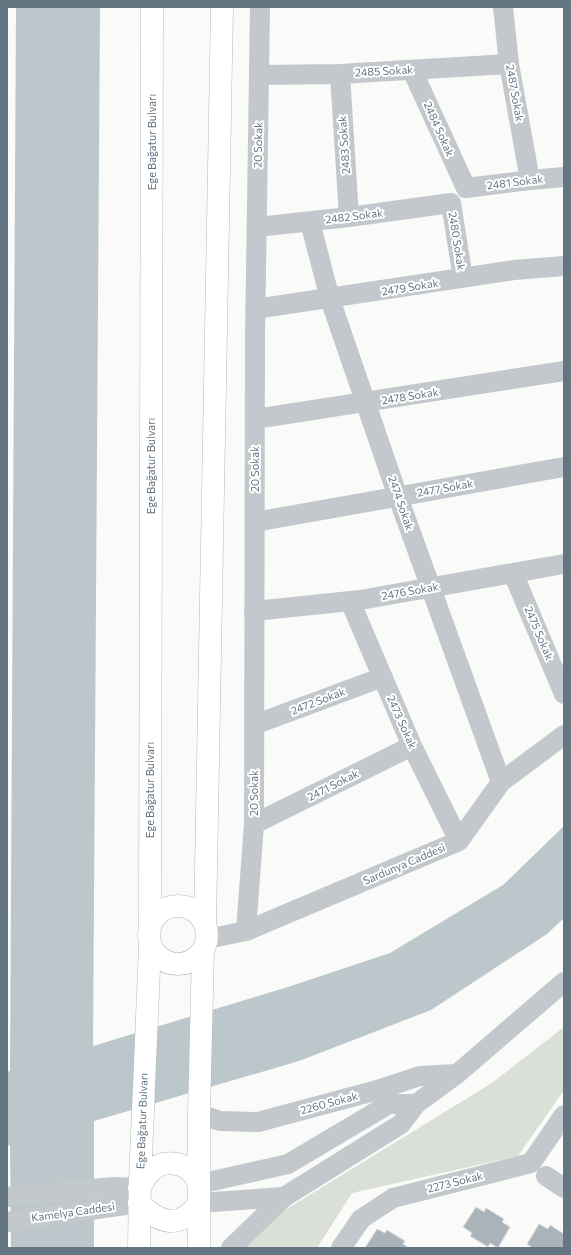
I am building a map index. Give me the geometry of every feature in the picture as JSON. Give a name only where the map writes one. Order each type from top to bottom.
[{"type":"main road","name":"Ege Bağatur Bulvarı","points":[[139,1248],[139,1196],[150,936],[152,7]]},
{"type":"main road","points":[[199,1248],[199,1114],[202,989],[205,937],[222,7]]},
{"type":"main road","points":[[172,906],[181,906],[191,909],[199,915],[205,937],[197,958],[189,963],[180,965],[170,964],[155,954],[150,936],[154,916],[162,910],[172,906]]},
{"type":"main road","points":[[168,1163],[178,1164],[187,1168],[194,1175],[199,1194],[188,1216],[180,1220],[170,1222],[160,1220],[152,1215],[139,1196],[150,1171],[168,1163]]},
{"type":"street","name":"20 Sokak","points":[[246,931],[254,824],[255,310],[260,7]]},
{"type":"street","name":"2487 Sokak","points":[[503,7],[509,64],[530,180]]},
{"type":"street","name":"2485 Sokak","points":[[259,75],[340,74],[509,64]]},
{"type":"street","name":"2484 Sokak","points":[[412,70],[466,188]]},
{"type":"street","name":"2483 Sokak","points":[[340,74],[349,218]]},
{"type":"street","name":"2481 Sokak","points":[[466,188],[564,176]]},
{"type":"street","name":"2482 Sokak","points":[[257,227],[349,218],[451,203]]},
{"type":"street","name":"2480 Sokak","points":[[451,203],[463,278]]},
{"type":"street","name":"2474 Sokak","points":[[310,222],[330,299],[367,402],[398,496],[501,782]]},
{"type":"street","name":"2479 Sokak","points":[[255,310],[514,270],[564,266]]},
{"type":"street","name":"2478 Sokak","points":[[255,419],[564,371]]},
{"type":"street","name":"2477 Sokak","points":[[255,522],[564,467]]},
{"type":"street","name":"2476 Sokak","points":[[254,611],[350,601],[564,564]]},
{"type":"street","name":"2475 Sokak","points":[[513,573],[564,694]]},
{"type":"street","name":"2473 Sokak","points":[[350,601],[412,746],[458,841]]},
{"type":"street","name":"2472 Sokak","points":[[254,726],[383,678]]},
{"type":"street","name":"Sardunya Caddesi","points":[[205,937],[246,931],[458,841],[501,782],[564,735]]},
{"type":"street","name":"2471 Sokak","points":[[254,824],[412,746]]},
{"type":"street","points":[[231,1248],[284,1197],[401,1124],[416,1104],[457,1074],[564,982]]},
{"type":"street","name":"2260 Sokak","points":[[199,1114],[220,1121],[258,1122],[374,1091],[420,1076],[457,1074]]},
{"type":"street","points":[[199,1194],[288,1164],[390,1104],[416,1104]]},
{"type":"street","name":"2273 Sokak","points":[[341,1248],[361,1219],[393,1198],[531,1163],[564,1115]]},
{"type":"street","points":[[546,1176],[564,1188]]},
{"type":"street","points":[[199,1194],[284,1197]]},
{"type":"street","name":"Kamelya Caddesi","points":[[7,1197],[139,1196]]},
{"type":"street","name":"Kamelya Caddesi","points":[[7,1222],[114,1197]]},
{"type":"shaded area","points":[[16,7],[100,7],[93,1046],[288,987],[390,953],[503,885],[564,826],[564,918],[547,934],[431,1010],[299,1061],[94,1121],[94,1248],[11,1248],[10,1145],[7,1146],[7,1072],[10,1071]]},
{"type":"shaded area","points":[[564,1027],[564,1090],[518,1156],[352,1193],[317,1248],[223,1248],[492,1083]]},
{"type":"building","points":[[476,1207],[484,1212],[486,1208],[504,1219],[502,1222],[510,1227],[498,1248],[490,1243],[488,1247],[470,1236],[472,1233],[463,1227]]},
{"type":"building","points":[[539,1224],[548,1229],[550,1225],[564,1234],[564,1248],[533,1248],[527,1244]]},
{"type":"building","points":[[377,1229],[385,1233],[387,1230],[405,1241],[403,1244],[409,1248],[365,1248]]}]
